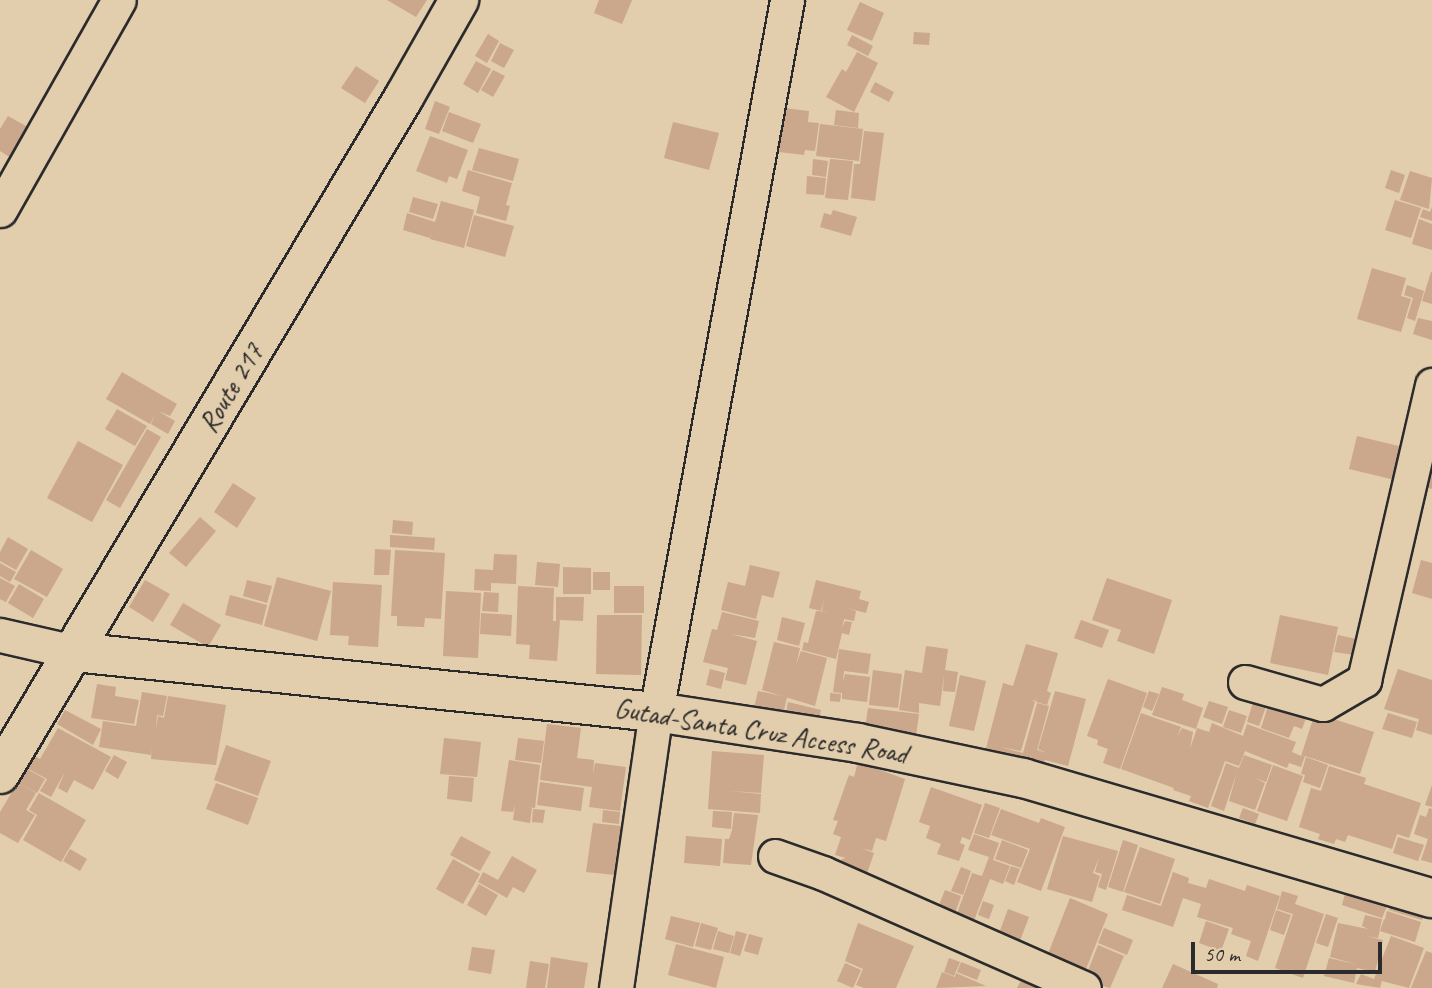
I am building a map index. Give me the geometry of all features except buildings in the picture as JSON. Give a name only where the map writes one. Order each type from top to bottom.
[{"type":"main road","name":"Route 217","points":[[0,774],[459,0]]},
{"type":"main road","name":"Gutad-Santa Cruz Access Road","points":[[74,652],[656,712],[858,743],[1023,778],[1432,898]]},
{"type":"street","points":[[0,210],[119,0]]},
{"type":"street","points":[[615,988],[656,712],[787,0]]},
{"type":"street","points":[[1245,682],[1323,704],[1364,680],[1432,385]]},
{"type":"street","points":[[0,635],[74,652]]},
{"type":"street","points":[[775,856],[823,873],[1084,988]]}]
